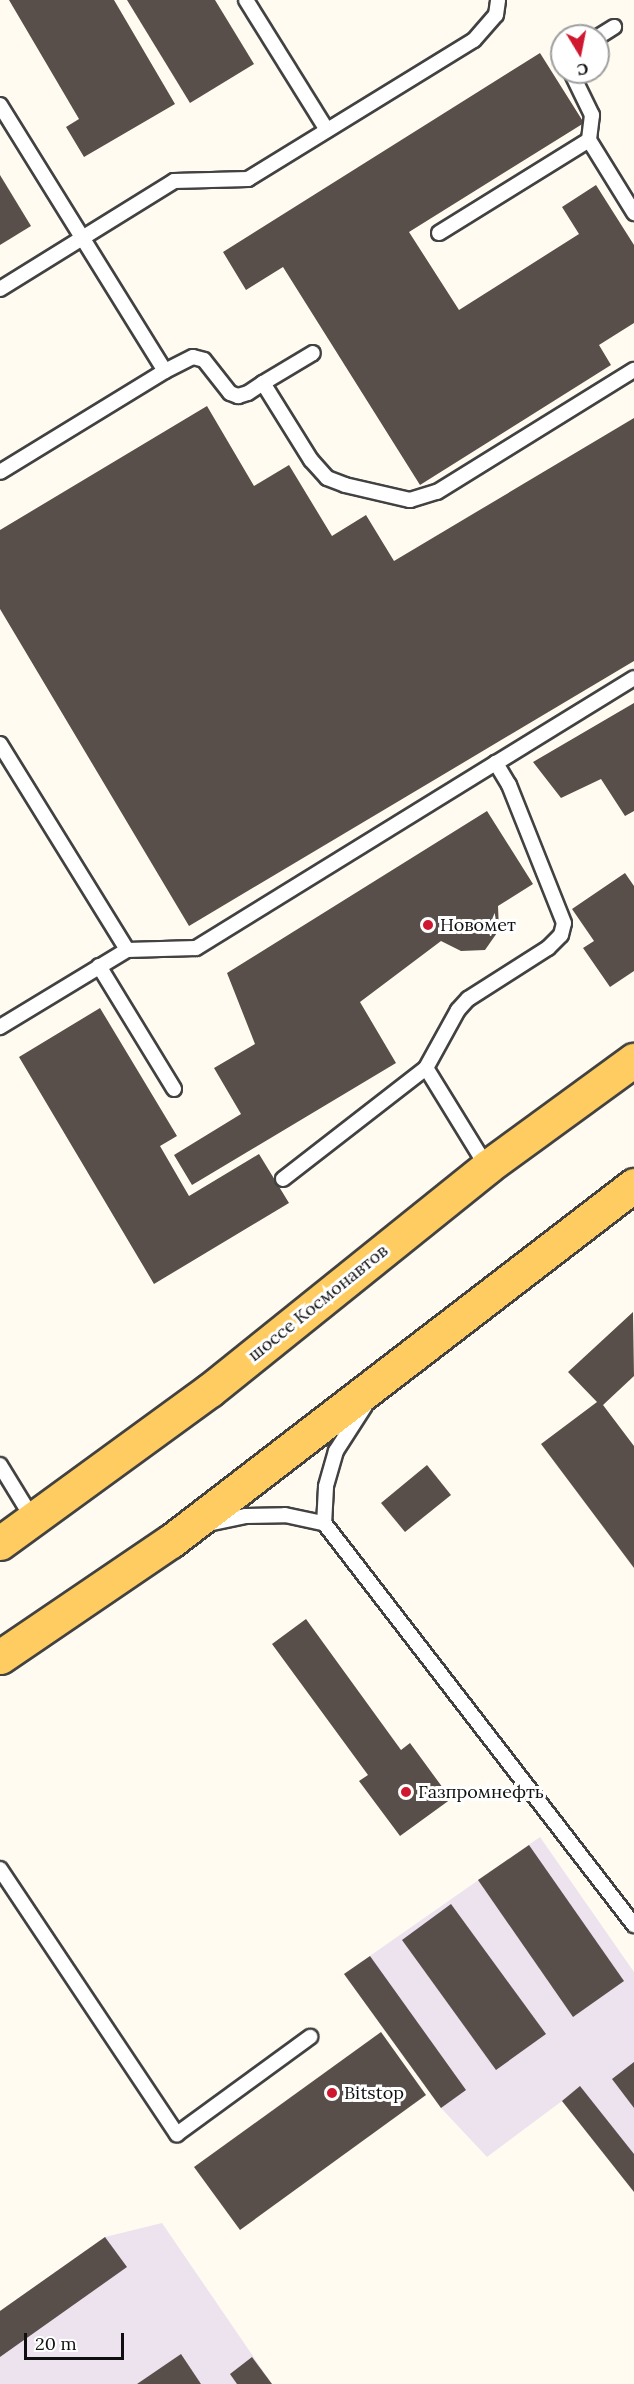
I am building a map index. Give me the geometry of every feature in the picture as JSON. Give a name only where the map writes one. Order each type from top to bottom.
[{"type":"main road","name":"шоссе Космонавтов","points":[[0,1542],[210,1390],[487,1167],[634,1060]]},
{"type":"main road","points":[[0,1657],[171,1541],[634,1185]]},
{"type":"lane","points":[[246,0],[327,130]]},
{"type":"lane","points":[[0,290],[174,181],[248,179],[474,39],[496,15],[498,0]]},
{"type":"lane","points":[[610,30],[614,27]]},
{"type":"lane","points":[[577,84],[592,115],[589,140],[634,213]]},
{"type":"lane","points":[[0,105],[165,371]]},
{"type":"lane","points":[[439,233],[589,140]]},
{"type":"lane","points":[[0,472],[165,371],[193,357],[204,360],[230,393],[238,396],[248,393],[313,353]]},
{"type":"lane","points":[[263,383],[311,460],[327,478],[345,485],[410,500],[437,492],[634,370]]},
{"type":"lane","points":[[0,1028],[127,950],[196,948],[634,678]]},
{"type":"lane","points":[[0,744],[127,950]]},
{"type":"lane","points":[[283,1179],[426,1068],[458,1010],[468,999],[548,948],[561,935],[560,909],[509,785],[496,763]]},
{"type":"lane","points":[[99,966],[174,1089]]},
{"type":"lane","points":[[426,1068],[487,1167]]},
{"type":"lane","points":[[324,1523],[326,1487],[336,1451],[390,1372]]},
{"type":"lane","points":[[0,1466],[33,1519]]},
{"type":"lane","points":[[171,1541],[207,1524],[246,1516],[285,1515],[324,1523],[634,1925]]},
{"type":"lane","points":[[0,1869],[177,2134],[310,2037]]},
{"type":"shaded area","points":[[540,1837],[634,1972],[634,2192],[562,2101],[487,2157],[441,2108],[344,1974]]},
{"type":"shaded area","points":[[162,2223],[272,2384],[0,2384],[0,2311],[105,2237]]},
{"type":"building","points":[[9,0],[114,0],[175,104],[84,157],[66,127],[79,119]]},
{"type":"building","points":[[127,0],[215,0],[254,64],[190,103]]},
{"type":"building","points":[[540,53],[550,69],[550,84],[559,84],[584,123],[409,232],[459,310],[579,234],[562,207],[596,185],[634,245],[634,323],[599,345],[611,365],[420,485],[283,267],[246,290],[223,252]]},
{"type":"building","points":[[0,175],[31,226],[0,245]]},
{"type":"building","points":[[207,406],[254,486],[289,465],[332,536],[366,515],[394,561],[634,418],[634,661],[189,926],[0,609],[0,530]]},
{"type":"building","points":[[634,703],[634,811],[625,816],[601,779],[561,798],[533,762]]},
{"type":"building","points":[[487,811],[533,884],[498,906],[499,930],[485,950],[461,951],[441,941],[360,1002],[396,1063],[192,1185],[174,1155],[241,1114],[214,1068],[255,1044],[227,973]]},
{"type":"building","points":[[625,873],[634,886],[634,971],[610,987],[583,948],[594,941],[572,909]]},
{"type":"building","points":[[100,1008],[177,1136],[160,1146],[189,1196],[259,1154],[289,1203],[154,1284],[19,1057]]},
{"type":"building","points":[[633,1312],[634,1376],[603,1405],[634,1446],[634,1568],[541,1444],[597,1402],[568,1372]]},
{"type":"building","points":[[427,1465],[451,1495],[405,1532],[381,1503]]},
{"type":"building","points":[[306,1619],[401,1750],[410,1743],[451,1799],[400,1836],[359,1781],[368,1775],[272,1644]]},
{"type":"building","points":[[529,1845],[624,1981],[573,2017],[478,1880]]},
{"type":"building","points":[[451,1904],[546,2034],[496,2070],[402,1940]]},
{"type":"building","points":[[370,1956],[466,2090],[441,2108],[344,1974]]},
{"type":"building","points":[[381,2032],[426,2095],[240,2230],[194,2167]]},
{"type":"building","points":[[634,2062],[634,2108],[612,2079]]},
{"type":"building","points":[[580,2086],[634,2154],[634,2192],[562,2101]]},
{"type":"building","points":[[105,2237],[127,2267],[0,2357],[0,2311]]},
{"type":"building","points":[[181,2354],[201,2384],[137,2384]]},
{"type":"building","points":[[252,2357],[272,2384],[237,2384],[230,2374]]},
{"type":"place","name":"Новомет","points":[[428,925]]},
{"type":"place","name":"Газпромнефть","points":[[406,1792]]},
{"type":"place","name":"Bitstop","points":[[332,2093]]}]
